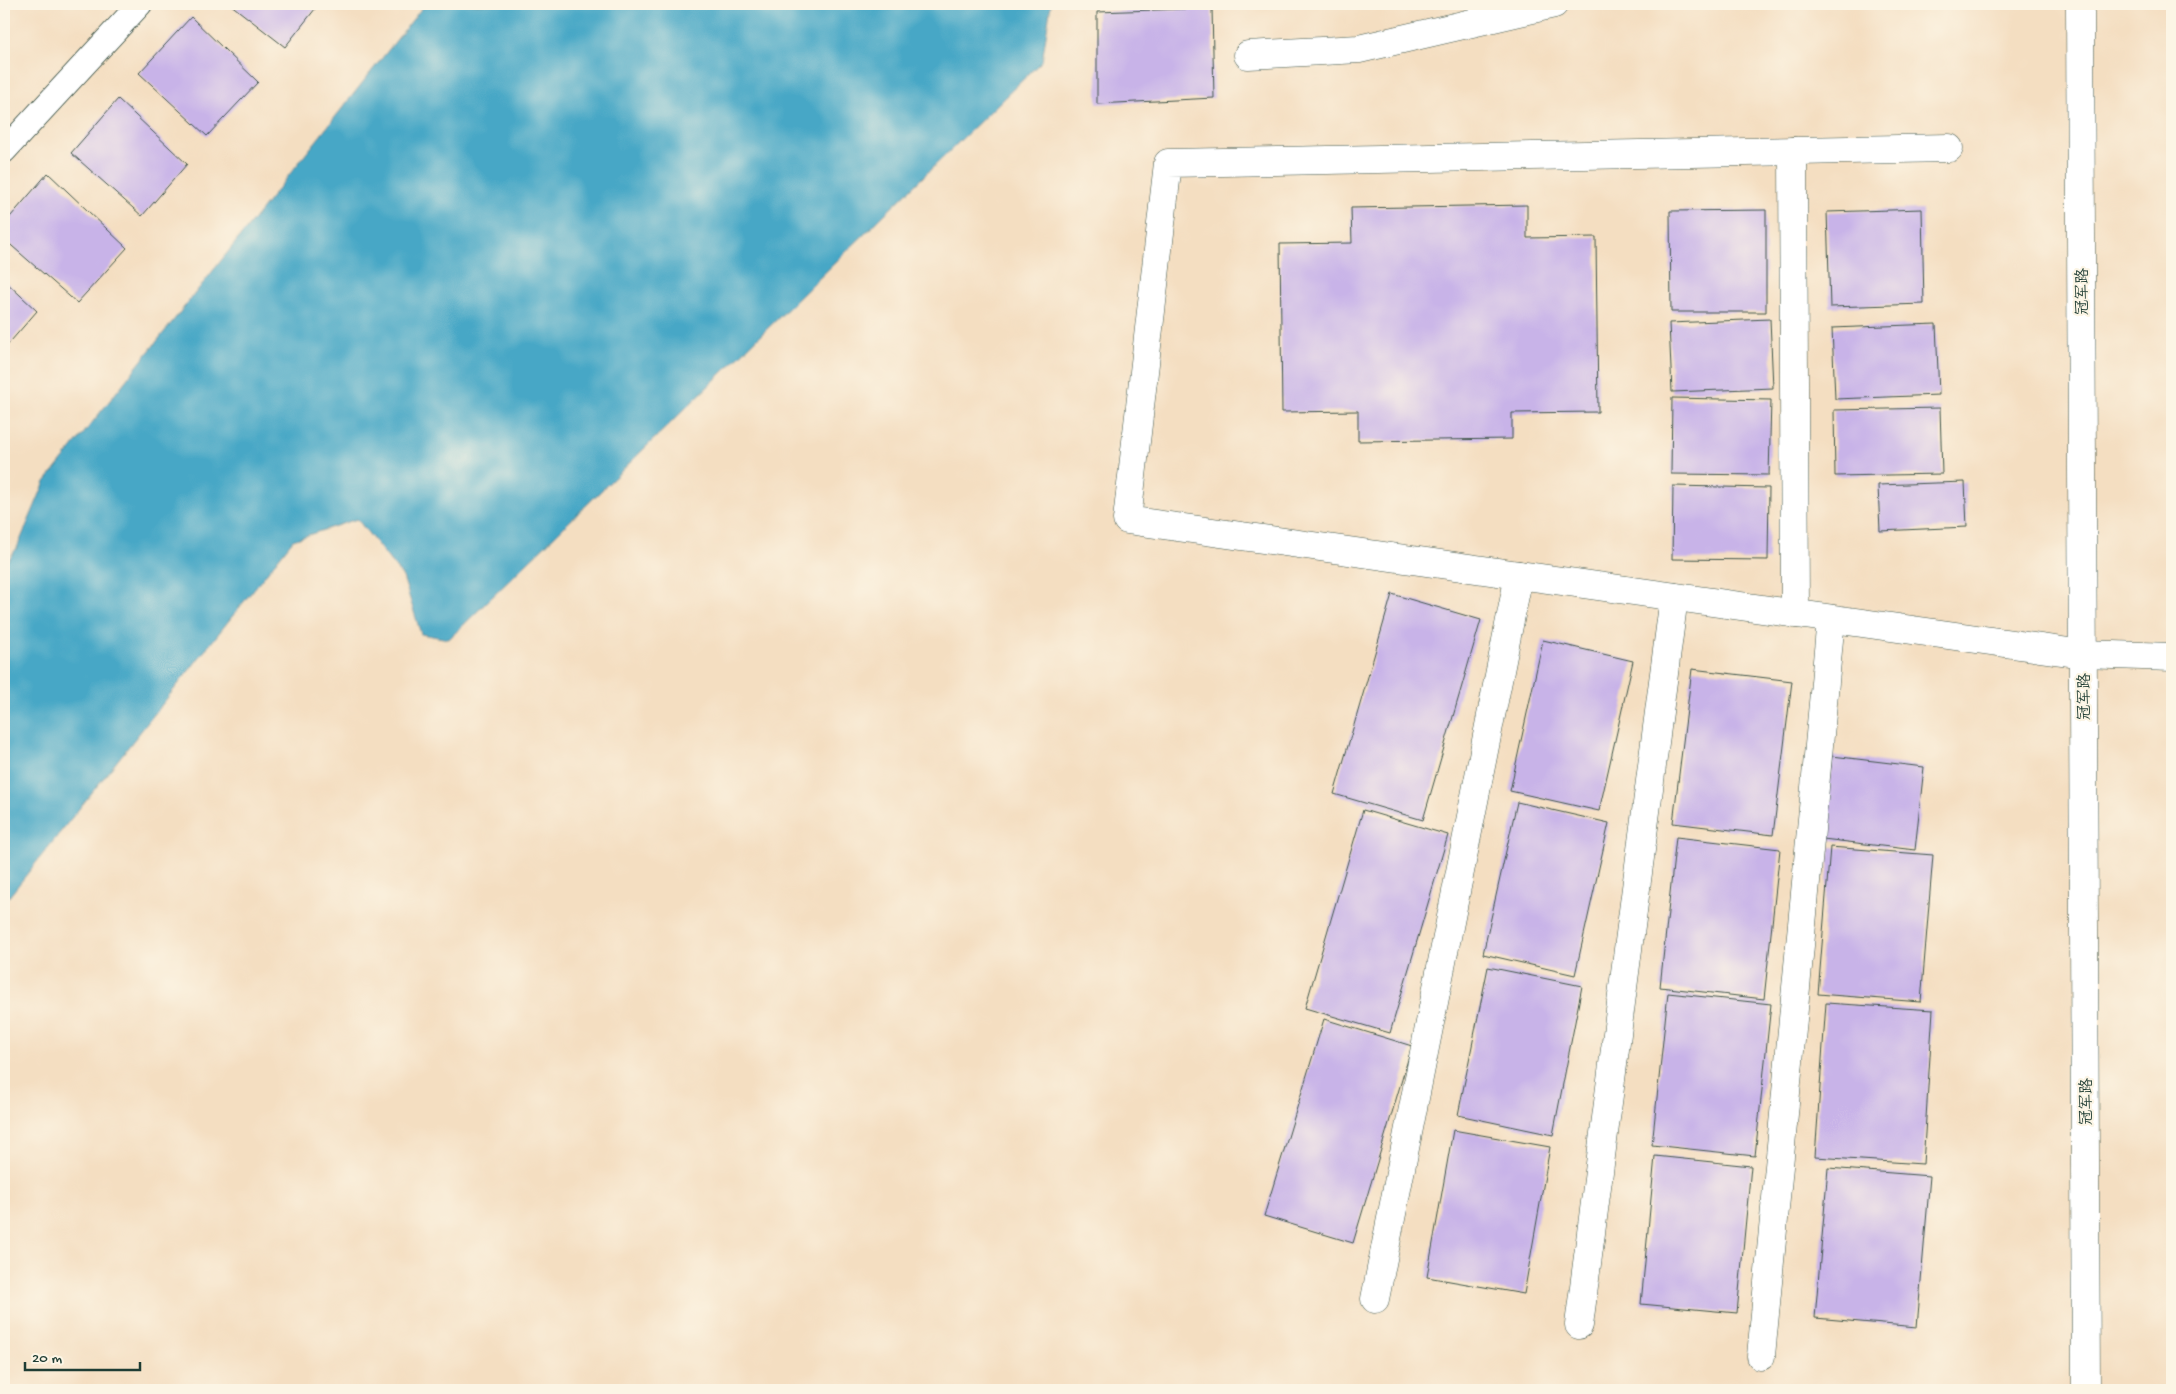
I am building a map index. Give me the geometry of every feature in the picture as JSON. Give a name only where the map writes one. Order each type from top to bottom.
[{"type":"street","points":[[1248,55],[1359,49],[1554,4]]},
{"type":"street","name":"冠军路","points":[[2080,4],[2086,1390]]},
{"type":"street","points":[[1949,148],[1168,163],[1127,520],[2083,654],[2172,657]]},
{"type":"street","points":[[1793,151],[1795,614]]},
{"type":"street","points":[[1375,1299],[1519,575]]},
{"type":"street","points":[[1579,1325],[1674,597]]},
{"type":"street","points":[[1761,1356],[1831,619]]},
{"type":"lane","points":[[4,151],[140,4]]},
{"type":"water","points":[[425,4],[1051,4],[1042,61],[449,639],[421,634],[403,577],[357,519],[293,540],[4,903],[4,565],[17,548],[45,482]]},
{"type":"building","points":[[230,4],[319,4],[285,47]]},
{"type":"building","points":[[1212,8],[1214,98],[1097,104],[1097,12]]},
{"type":"building","points":[[191,17],[258,82],[207,136],[139,73]]},
{"type":"building","points":[[118,99],[187,164],[142,216],[71,153]]},
{"type":"building","points":[[48,173],[127,248],[77,303],[4,239],[4,224]]},
{"type":"building","points":[[1527,205],[1527,238],[1596,237],[1598,412],[1512,413],[1512,439],[1358,441],[1358,411],[1282,412],[1280,244],[1352,243],[1351,208]]},
{"type":"building","points":[[1922,209],[1924,304],[1830,307],[1827,212]]},
{"type":"building","points":[[1766,210],[1766,312],[1671,312],[1670,211]]},
{"type":"building","points":[[4,280],[37,311],[4,349]]},
{"type":"building","points":[[1770,319],[1773,388],[1672,392],[1669,323]]},
{"type":"building","points":[[1936,324],[1939,395],[1835,399],[1832,328]]},
{"type":"building","points":[[1672,398],[1771,400],[1769,475],[1671,474]]},
{"type":"building","points":[[1940,408],[1942,474],[1835,476],[1834,410]]},
{"type":"building","points":[[1965,482],[1967,527],[1880,531],[1878,485]]},
{"type":"building","points":[[1673,486],[1769,488],[1768,560],[1672,559]]},
{"type":"building","points":[[1392,594],[1481,620],[1423,820],[1334,794]]},
{"type":"building","points":[[1543,640],[1633,661],[1599,811],[1510,791]]},
{"type":"building","points":[[1692,669],[1792,681],[1773,835],[1673,823]]},
{"type":"building","points":[[1832,756],[1924,767],[1915,850],[1823,839]]},
{"type":"building","points":[[1517,802],[1609,823],[1575,975],[1483,954]]},
{"type":"building","points":[[1363,810],[1448,835],[1390,1033],[1305,1008]]},
{"type":"building","points":[[1676,837],[1780,849],[1764,999],[1660,987]]},
{"type":"building","points":[[1830,847],[1933,855],[1921,1002],[1818,994]]},
{"type":"building","points":[[1488,967],[1582,986],[1553,1135],[1458,1115]]},
{"type":"building","points":[[1668,993],[1771,1004],[1755,1156],[1652,1145]]},
{"type":"building","points":[[1826,1003],[1933,1010],[1923,1164],[1815,1157]]},
{"type":"building","points":[[1324,1019],[1412,1046],[1353,1243],[1264,1216]]},
{"type":"building","points":[[1453,1130],[1550,1147],[1524,1294],[1427,1277]]},
{"type":"building","points":[[1655,1156],[1751,1166],[1737,1313],[1641,1304]]},
{"type":"building","points":[[1828,1168],[1930,1176],[1917,1327],[1815,1318]]}]
